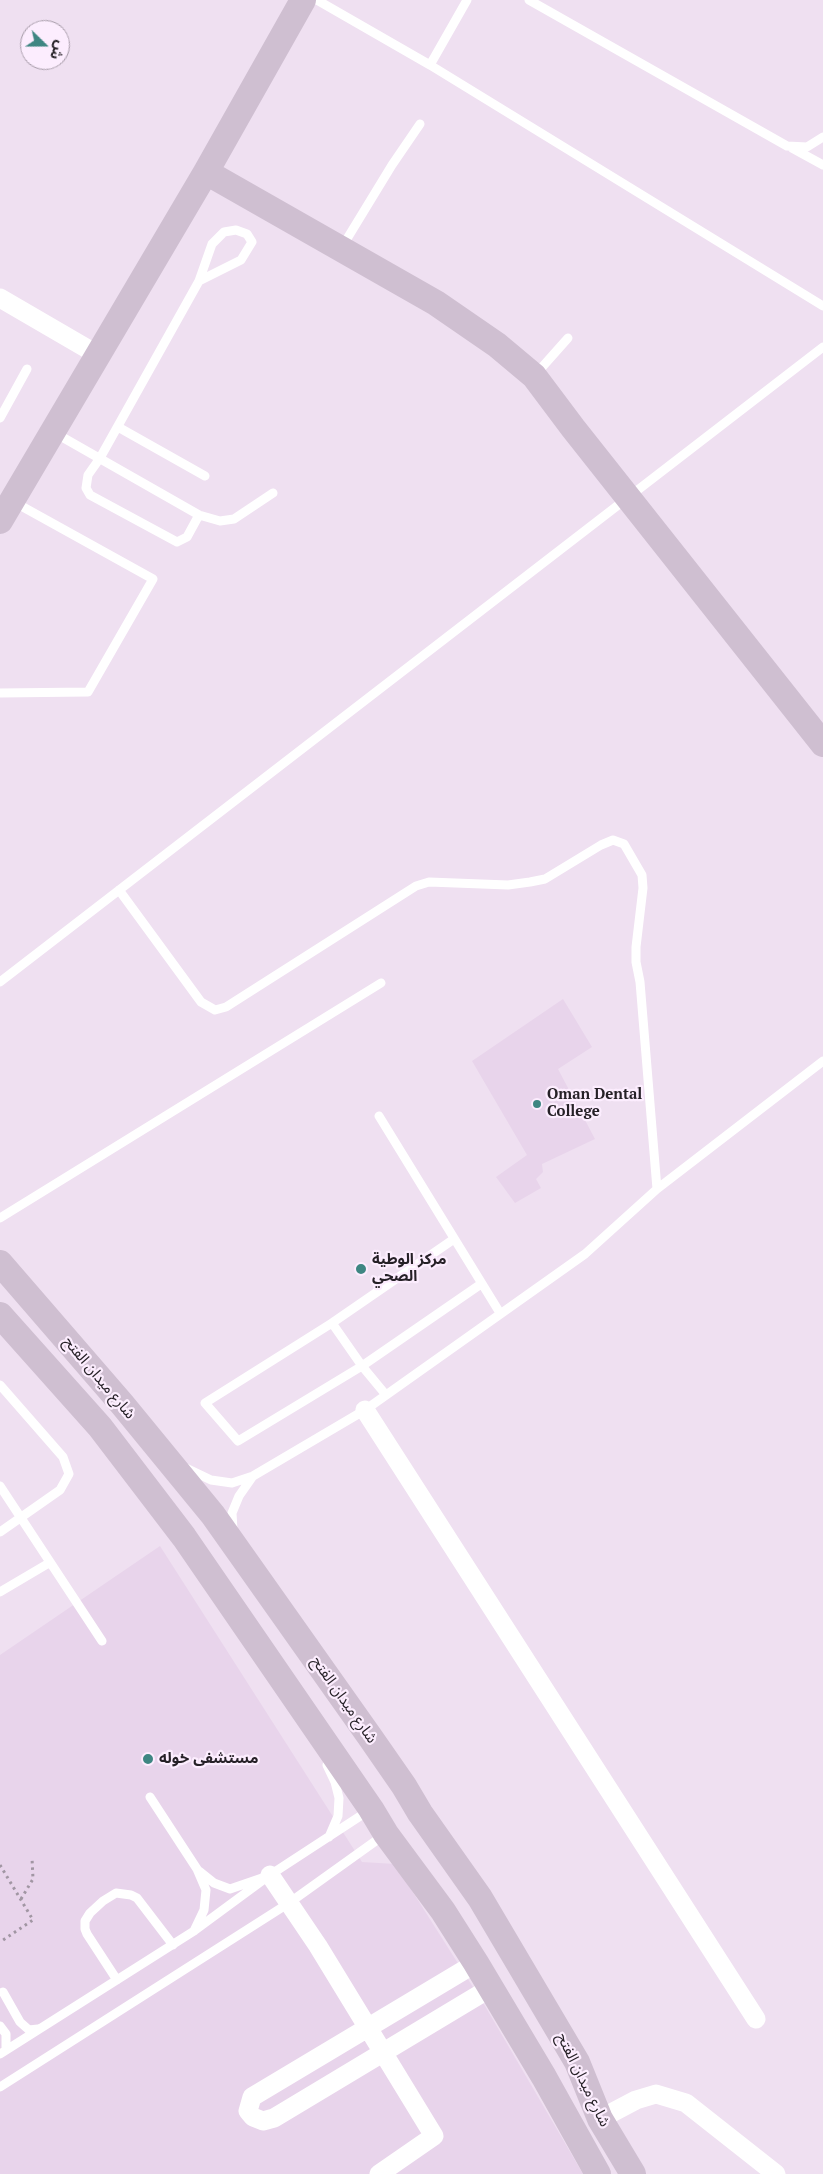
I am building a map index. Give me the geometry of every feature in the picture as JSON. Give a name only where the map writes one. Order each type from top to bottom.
[{"type":"main road","points":[[6,511],[206,172],[303,0]]},
{"type":"main road","points":[[206,172],[436,303],[497,345],[534,376],[823,744]]},
{"type":"main road","name":"شارع ميدان الفتح","points":[[0,1263],[213,1515],[408,1802],[480,1898],[577,2062],[600,2118],[633,2174]]},
{"type":"main road","name":"شارع ميدان الفتح","points":[[0,1315],[100,1427],[184,1538],[386,1834],[443,1911],[492,1987],[598,2174]]},
{"type":"main road","points":[[370,1809],[408,1802]]},
{"type":"main road","points":[[386,1834],[408,1802]]},
{"type":"street","points":[[0,298],[98,355]]},
{"type":"street","points":[[365,1410],[756,2019]]},
{"type":"street","points":[[270,1876],[289,1902],[368,2027],[434,2136],[378,2174]]},
{"type":"street","points":[[476,1962],[252,2097],[248,2111],[253,2117],[263,2121],[274,2118],[492,1987]]},
{"type":"street","points":[[600,2118],[636,2100],[656,2094],[686,2103],[776,2174]]},
{"type":"lane","points":[[317,0],[430,65],[823,306]]},
{"type":"lane","points":[[430,65],[468,0]]},
{"type":"lane","points":[[529,0],[823,165]]},
{"type":"lane","points":[[341,249],[392,165],[420,124]]},
{"type":"lane","points":[[787,146],[807,148],[823,137]]},
{"type":"lane","points":[[199,281],[241,260],[252,242],[247,234],[236,230],[224,232],[212,244],[199,281],[118,427],[88,475],[86,488],[90,495],[177,542],[187,537],[199,515]]},
{"type":"lane","points":[[534,376],[568,338]]},
{"type":"lane","points":[[0,982],[823,346]]},
{"type":"lane","points":[[0,418],[27,369]]},
{"type":"lane","points":[[118,427],[205,476]]},
{"type":"lane","points":[[52,432],[199,515],[220,521],[234,519],[272,493]]},
{"type":"lane","points":[[0,694],[88,692],[153,578],[6,511]]},
{"type":"lane","points":[[119,890],[201,1002],[215,1010],[226,1007],[416,886],[429,882],[508,884],[530,882],[546,878],[601,845],[613,840],[624,844],[642,874],[643,888],[636,962],[640,982],[657,1189]]},
{"type":"lane","points":[[0,1218],[382,983]]},
{"type":"lane","points":[[162,1453],[210,1480],[232,1482],[253,1476],[365,1410],[585,1254],[657,1189],[823,1061]]},
{"type":"lane","points":[[379,1116],[500,1313]]},
{"type":"lane","points":[[454,1239],[332,1323],[205,1403],[238,1441],[362,1366],[481,1284]]},
{"type":"lane","points":[[332,1323],[362,1366],[386,1395]]},
{"type":"lane","points":[[0,1386],[63,1458],[69,1474],[60,1490],[0,1532]]},
{"type":"lane","points":[[238,1551],[232,1529],[232,1513],[239,1496],[253,1476]]},
{"type":"lane","points":[[0,1486],[102,1641]]},
{"type":"lane","points":[[0,1592],[49,1563]]},
{"type":"lane","points":[[308,1718],[335,1782],[339,1798],[338,1816],[328,1837]]},
{"type":"lane","points":[[150,1797],[197,1869],[206,1890],[204,1910],[194,1931]]},
{"type":"lane","points":[[3,2052],[173,1945],[270,1876],[370,1809]]},
{"type":"lane","points":[[0,2087],[289,1902],[386,1834]]},
{"type":"lane","points":[[197,1869],[214,1883],[230,1889],[270,1876]]},
{"type":"lane","points":[[117,1980],[86,1934],[85,1929],[85,1921],[90,1913],[103,1901],[116,1894],[137,1898],[173,1945]]},
{"type":"lane","points":[[1,1991],[20,2022],[29,2030],[38,2029]]},
{"type":"lane","points":[[0,2026],[6,2034],[3,2052]]},
{"type":"path","points":[[21,1899],[33,1879],[32,1858]]},
{"type":"path","points":[[0,1865],[33,1920],[0,1942]]},
{"type":"shaded area","name":"Oman Dental College","points":[[563,999],[592,1047],[558,1069],[595,1139],[542,1164],[543,1172],[536,1179],[541,1188],[515,1203],[496,1177],[527,1155],[472,1061]]},
{"type":"shaded area","name":"مستشفى خوله","points":[[160,1546],[362,1862],[395,1864],[485,2006],[583,2174],[0,2174],[0,1655]]},
{"type":"place","name":"Oman Dental College","points":[[537,1104]]},
{"type":"place","name":"مركز الوطية الصحي","points":[[361,1269]]},
{"type":"place","name":"مستشفى خوله","points":[[148,1759]]}]
